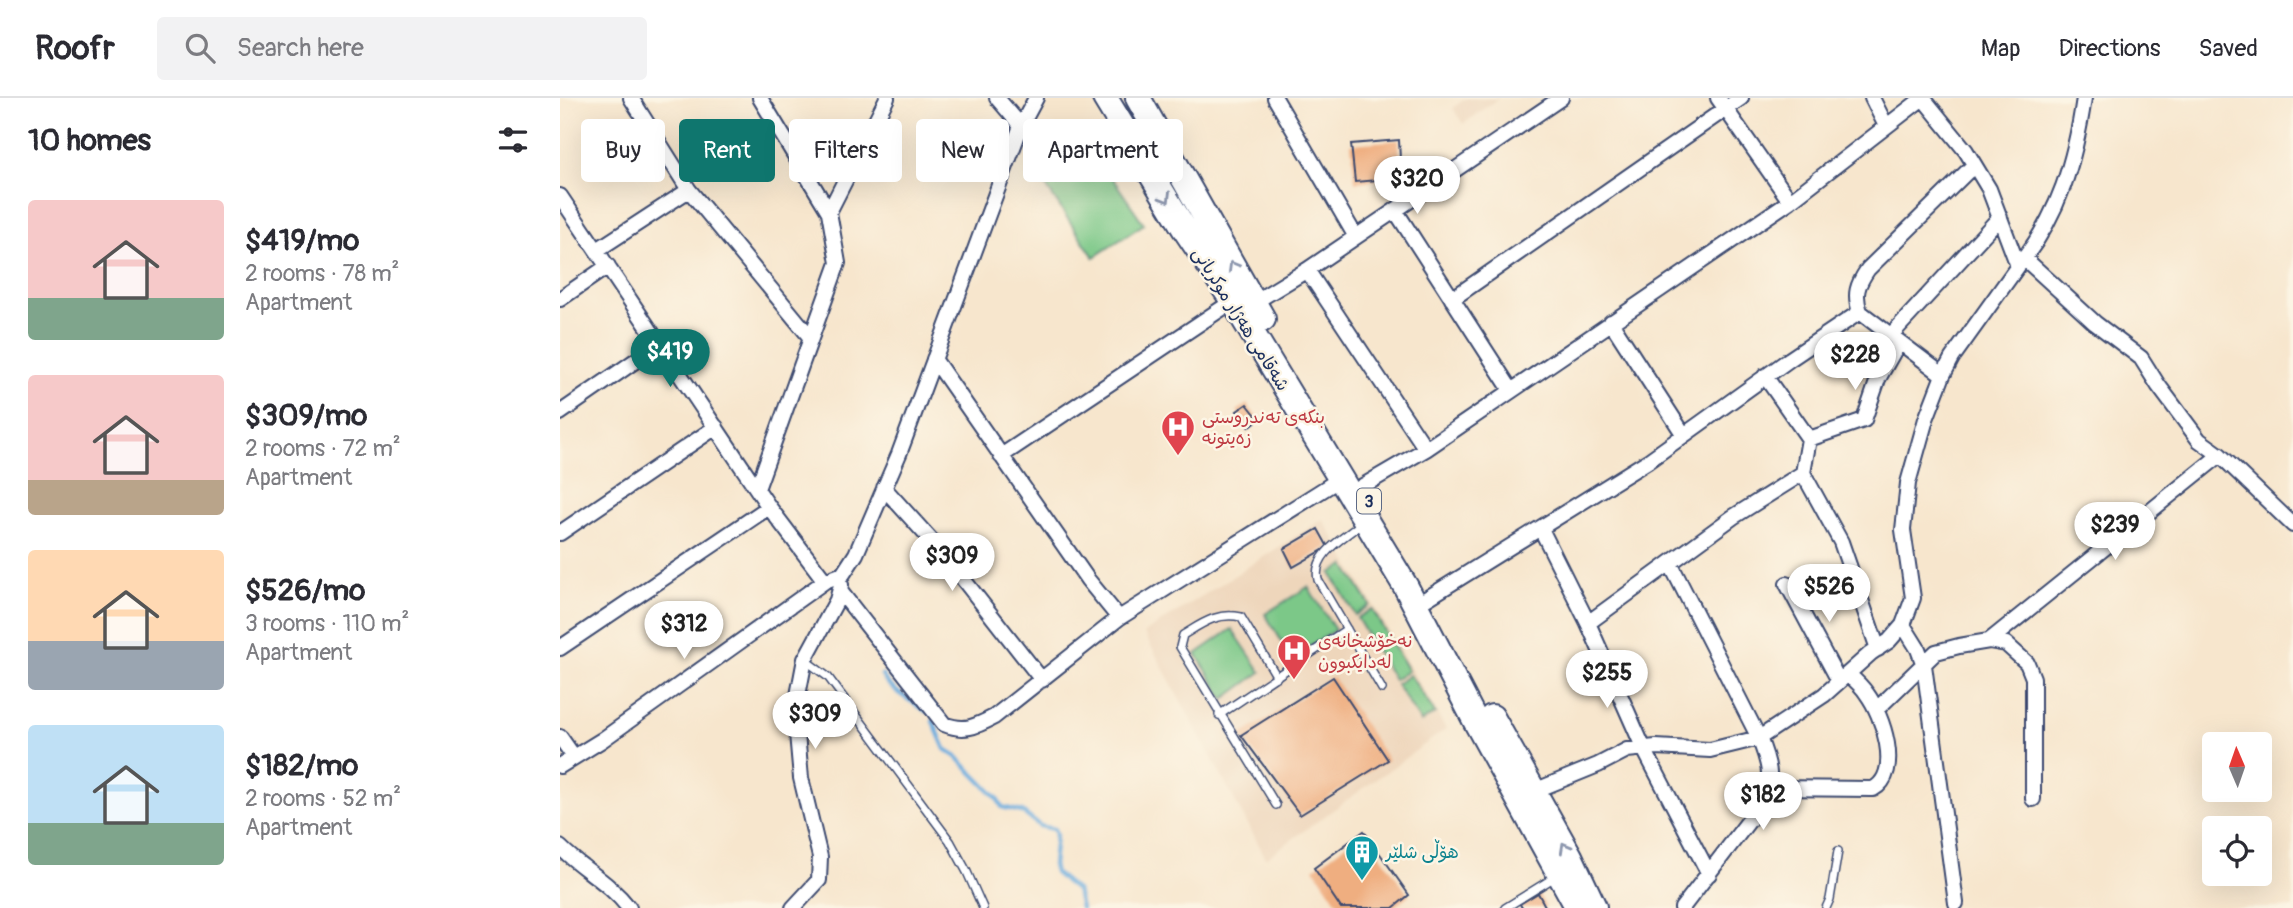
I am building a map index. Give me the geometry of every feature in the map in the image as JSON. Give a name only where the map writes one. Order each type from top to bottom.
[{"type":"highway","name":"شەقامی ھەژار موکریانی","points":[[1105,98],[1193,221],[1350,483],[1426,599],[1570,856],[1594,908]]},
{"type":"highway","name":"شەقامی ھەژار موکریانی","points":[[1139,98],[1193,221]]},
{"type":"highway","name":"شەقامی ھەژار موکریانی","points":[[1350,483],[1366,520],[1406,587],[1578,908]]},
{"type":"street","points":[[631,98],[689,190],[811,338]]},
{"type":"street","points":[[757,489],[838,263],[829,212],[760,98]]},
{"type":"street","points":[[829,212],[887,98]]},
{"type":"street","points":[[997,98],[1021,127]]},
{"type":"street","points":[[793,908],[819,880],[820,857],[801,778],[796,741],[795,711],[804,659],[840,591],[843,574],[856,554],[884,488],[1021,127],[1036,98]]},
{"type":"street","points":[[1275,98],[1356,237]]},
{"type":"street","points":[[1001,456],[1243,302],[1307,270],[1561,98]]},
{"type":"street","points":[[1452,299],[1722,103],[1741,98]]},
{"type":"street","points":[[1872,98],[1886,127]]},
{"type":"street","points":[[840,591],[944,724],[957,730],[974,728],[994,718],[1119,618],[1350,483],[1426,449],[1790,201],[1923,98],[1966,151],[1989,189],[2021,262],[2141,358],[2199,440],[2220,455],[2293,525]]},
{"type":"street","points":[[1534,791],[1628,750],[1643,747],[1710,750],[1759,738],[1824,695],[1889,641],[1903,625],[1913,598],[1903,530],[1908,482],[1926,419],[1952,358],[2050,220],[2066,181],[2079,133],[2084,98]]},
{"type":"street","points":[[1722,103],[1790,201]]},
{"type":"street","points":[[1943,375],[1860,312],[1856,300],[1857,285],[1868,270],[1974,165]]},
{"type":"street","points":[[597,250],[689,190]]},
{"type":"street","points":[[560,196],[769,507],[825,582]]},
{"type":"street","points":[[1395,210],[1511,390]]},
{"type":"street","points":[[1809,439],[1864,420],[1895,338],[2000,216]]},
{"type":"street","points":[[560,299],[608,266]]},
{"type":"street","points":[[1307,270],[1426,449]]},
{"type":"street","points":[[1426,599],[1648,461],[1765,376],[1860,312]]},
{"type":"street","points":[[1611,322],[1685,435]]},
{"type":"street","points":[[560,413],[660,343]]},
{"type":"street","points":[[934,359],[1088,580],[1119,618]]},
{"type":"street","points":[[1765,376],[1809,439],[1803,473],[1841,542],[1878,649]]},
{"type":"street","points":[[560,533],[716,427]]},
{"type":"street","points":[[1989,641],[2220,455]]},
{"type":"street","points":[[1588,623],[1733,517],[1803,473]]},
{"type":"street","points":[[884,488],[941,551],[1042,680]]},
{"type":"street","points":[[560,648],[769,507]]},
{"type":"street","points":[[1541,529],[1588,623],[1643,747],[1709,874]]},
{"type":"street","points":[[1670,563],[1759,738],[1769,761],[1770,788],[1764,801],[1682,908]]},
{"type":"street","points":[[560,766],[602,740],[825,582],[843,574]]},
{"type":"street","points":[[1770,788],[1873,789],[1884,778],[1888,767],[1886,734],[1877,709],[1867,692],[1844,677],[1787,584]]},
{"type":"street","points":[[1903,625],[1918,649],[1924,665],[1956,903]]},
{"type":"street","points":[[1877,709],[1936,652],[1989,641],[2006,644],[2020,654],[2033,678],[2033,799]]},
{"type":"street","points":[[560,737],[574,757]]},
{"type":"street","points":[[560,847],[606,882],[629,908]]},
{"type":"lane","points":[[1366,520],[1322,556],[1316,565],[1318,580],[1382,689]]},
{"type":"lane","points":[[1276,805],[1180,648],[1182,635],[1211,617],[1228,614],[1241,617],[1277,677]]},
{"type":"lane","points":[[1219,715],[1347,629]]},
{"type":"lane","points":[[804,659],[828,677],[950,841],[983,908]]},
{"type":"lane","points":[[1826,908],[1838,851]]},
{"type":"lane","points":[[1505,908],[1559,875]]},
{"type":"shaded area","points":[[1466,98],[1499,98],[1463,124],[1453,108]]},
{"type":"shaded area","name":"نەخۆشخانەی لەدایکبوون","points":[[1323,519],[1446,729],[1266,858],[1144,633]]},
{"type":"green space","points":[[1043,182],[1115,182],[1144,224],[1094,257]]},
{"type":"green space","points":[[1345,565],[1370,605],[1355,615],[1331,573]]},
{"type":"green space","points":[[1308,587],[1335,630],[1292,658],[1265,614]]},
{"type":"green space","points":[[1372,609],[1408,671],[1394,680],[1357,618]]},
{"type":"green space","points":[[1232,629],[1261,672],[1224,699],[1196,654]]},
{"type":"green space","points":[[1410,675],[1435,713],[1421,722],[1396,684]]},
{"type":"building","points":[[1399,140],[1401,178],[1355,182],[1351,144]]},
{"type":"building","points":[[1247,404],[1259,419],[1249,427],[1237,411]]},
{"type":"building","points":[[1318,529],[1328,547],[1293,567],[1284,549]]},
{"type":"building","points":[[1333,677],[1388,760],[1300,815],[1241,735]]},
{"type":"building","name":"هۆڵی شلێر","points":[[1364,831],[1409,895],[1393,908],[1341,908],[1314,868]]},
{"type":"building","points":[[1538,893],[1546,908],[1522,908],[1520,904]]},
{"type":"waterway","points":[[882,675],[896,691],[926,711]]},
{"type":"waterway","points":[[933,721],[945,749],[956,756],[997,798],[1002,807],[1022,812],[1040,826],[1054,829],[1055,873],[1077,891],[1081,908]]},
{"type":"place","name":"بنکەی تەندروستی زەیتونە","points":[[1178,457]]},
{"type":"place","name":"نەخۆشخانەی لەدایکبوون","points":[[1294,681]]},
{"type":"place","name":"هۆڵی شلێر","points":[[1362,882]]}]
